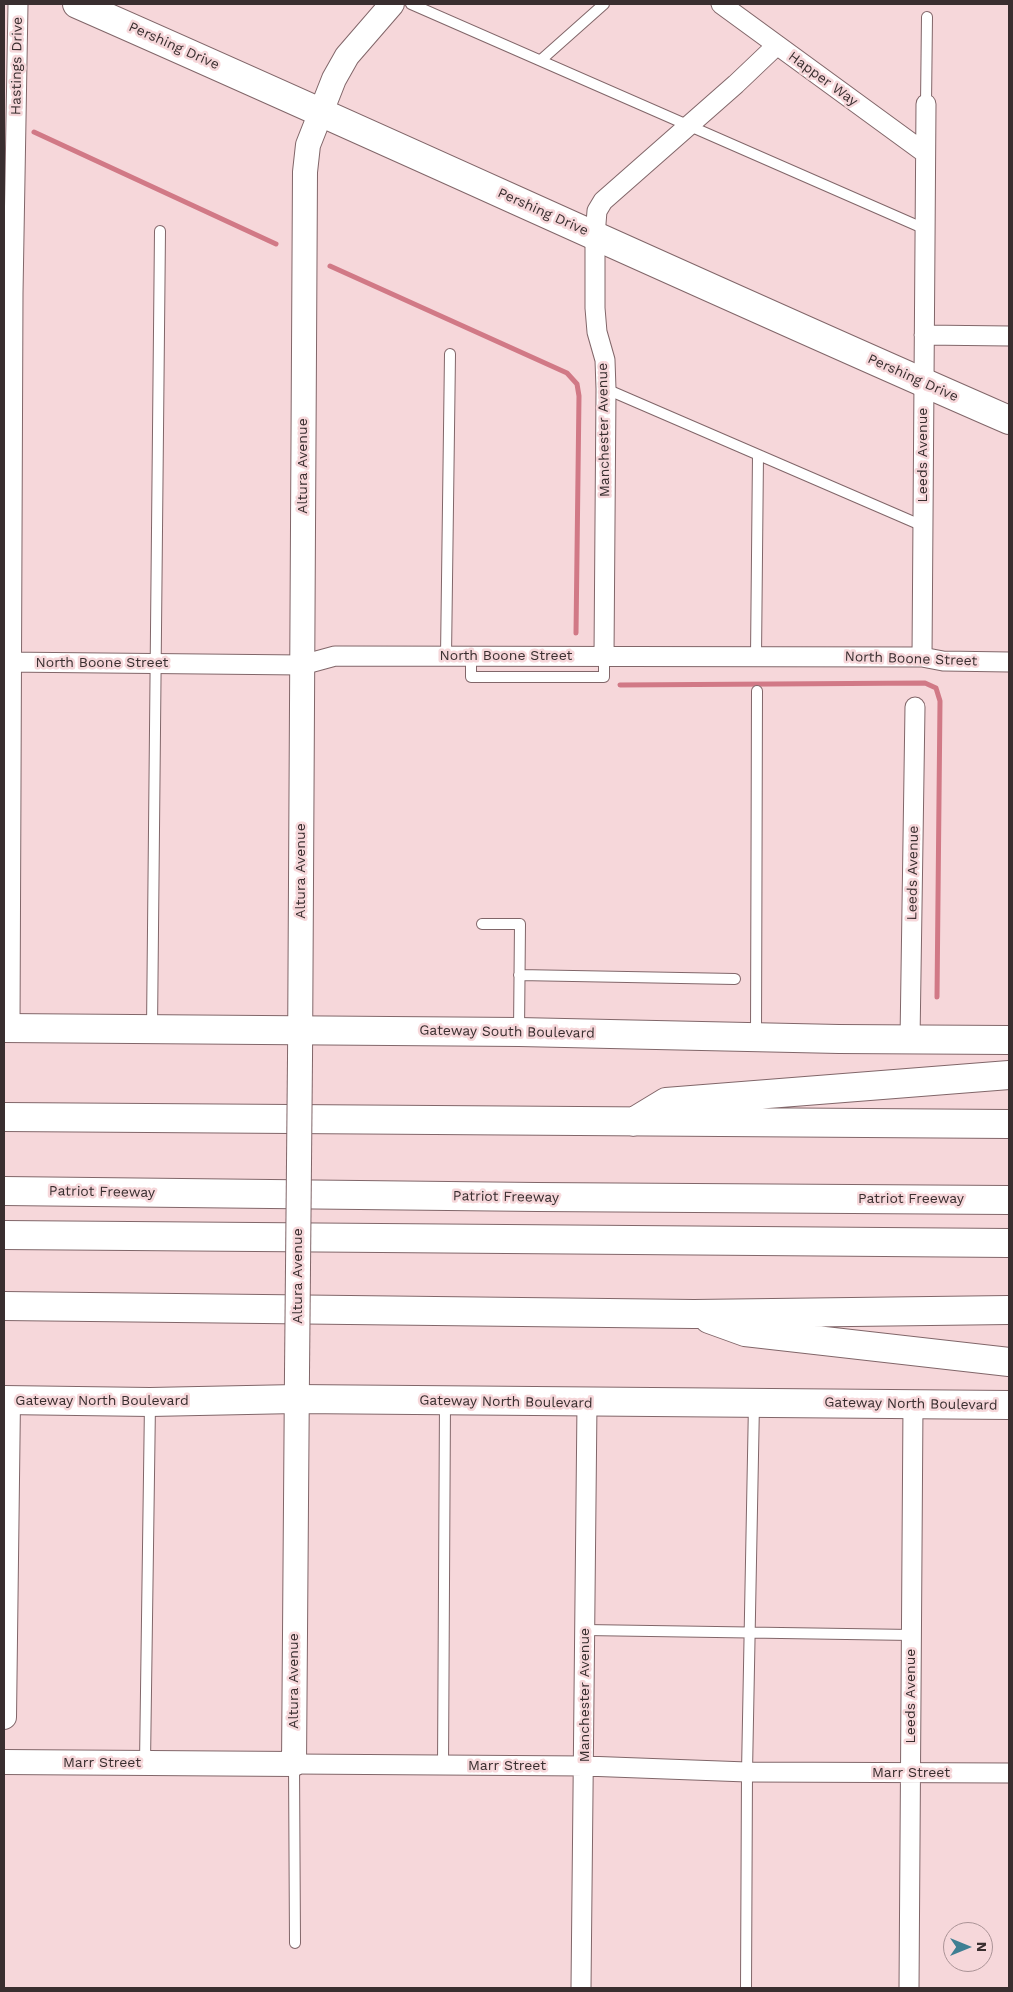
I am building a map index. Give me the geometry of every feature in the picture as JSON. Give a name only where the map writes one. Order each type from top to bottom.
[{"type":"main road","name":"Pershing Drive","points":[[77,4],[321,111],[595,236],[1009,420]]},
{"type":"main road","name":"Gateway South Boulevard","points":[[7,1028],[519,1032],[910,1040],[1009,1040]]},
{"type":"main road","points":[[633,1122],[666,1102],[1009,1075]]},
{"type":"main road","points":[[4,1117],[1009,1124]]},
{"type":"main road","name":"Patriot Freeway","points":[[4,1191],[1009,1200]]},
{"type":"main road","points":[[4,1235],[1009,1243]]},
{"type":"main road","points":[[4,1306],[694,1314],[1009,1310]]},
{"type":"main road","points":[[694,1314],[744,1332],[1009,1362]]},
{"type":"main road","name":"Gateway North Boulevard","points":[[6,1400],[150,1402],[296,1399],[587,1403],[754,1402],[1009,1405]]},
{"type":"street","name":"Hastings Drive","points":[[7,1028],[10,102],[18,4]]},
{"type":"street","name":"Altura Avenue","points":[[294,1764],[300,1058],[304,172],[308,145],[334,80],[347,56],[392,4]]},
{"type":"street","name":"Happer Way","points":[[721,4],[925,153]]},
{"type":"street","name":"Manchester Avenue","points":[[604,655],[606,389],[605,360],[597,332],[595,308],[597,212],[602,201],[777,45]]},
{"type":"street","name":"Leeds Avenue","points":[[922,657],[926,104]]},
{"type":"street","points":[[924,335],[1009,336]]},
{"type":"street","name":"North Boone Street","points":[[8,662],[302,665],[335,656],[604,655],[922,657],[943,661],[1009,662]]},
{"type":"street","name":"Leeds Avenue","points":[[910,1040],[915,707]]},
{"type":"street","points":[[4,1717],[6,1400]]},
{"type":"street","name":"Manchester Avenue","points":[[582,1988],[587,1403]]},
{"type":"street","name":"Leeds Avenue","points":[[909,1988],[913,1404]]},
{"type":"street","name":"Marr Street","points":[[4,1762],[584,1766],[747,1772],[1009,1773]]},
{"type":"lane","points":[[411,4],[925,229]]},
{"type":"lane","points":[[541,60],[604,4]]},
{"type":"lane","points":[[926,104],[927,17]]},
{"type":"lane","points":[[152,1029],[160,231]]},
{"type":"lane","points":[[446,656],[450,354]]},
{"type":"lane","points":[[606,389],[923,526]]},
{"type":"lane","points":[[756,656],[758,455]]},
{"type":"lane","points":[[756,692],[756,1037]]},
{"type":"lane","points":[[482,924],[520,924],[519,1032]]},
{"type":"lane","points":[[519,975],[735,979]]},
{"type":"lane","points":[[443,1766],[445,1401]]},
{"type":"lane","points":[[145,1764],[150,1402]]},
{"type":"lane","points":[[746,1988],[747,1772],[754,1402]]},
{"type":"lane","points":[[585,1630],[912,1635]]},
{"type":"lane","points":[[294,1764],[295,1943]]},
{"type":"waterway","points":[[34,132],[276,244]]},
{"type":"waterway","points":[[330,266],[567,373],[577,384],[579,396],[576,633]]},
{"type":"waterway","points":[[620,685],[925,683],[936,688],[940,701],[937,997]]}]
